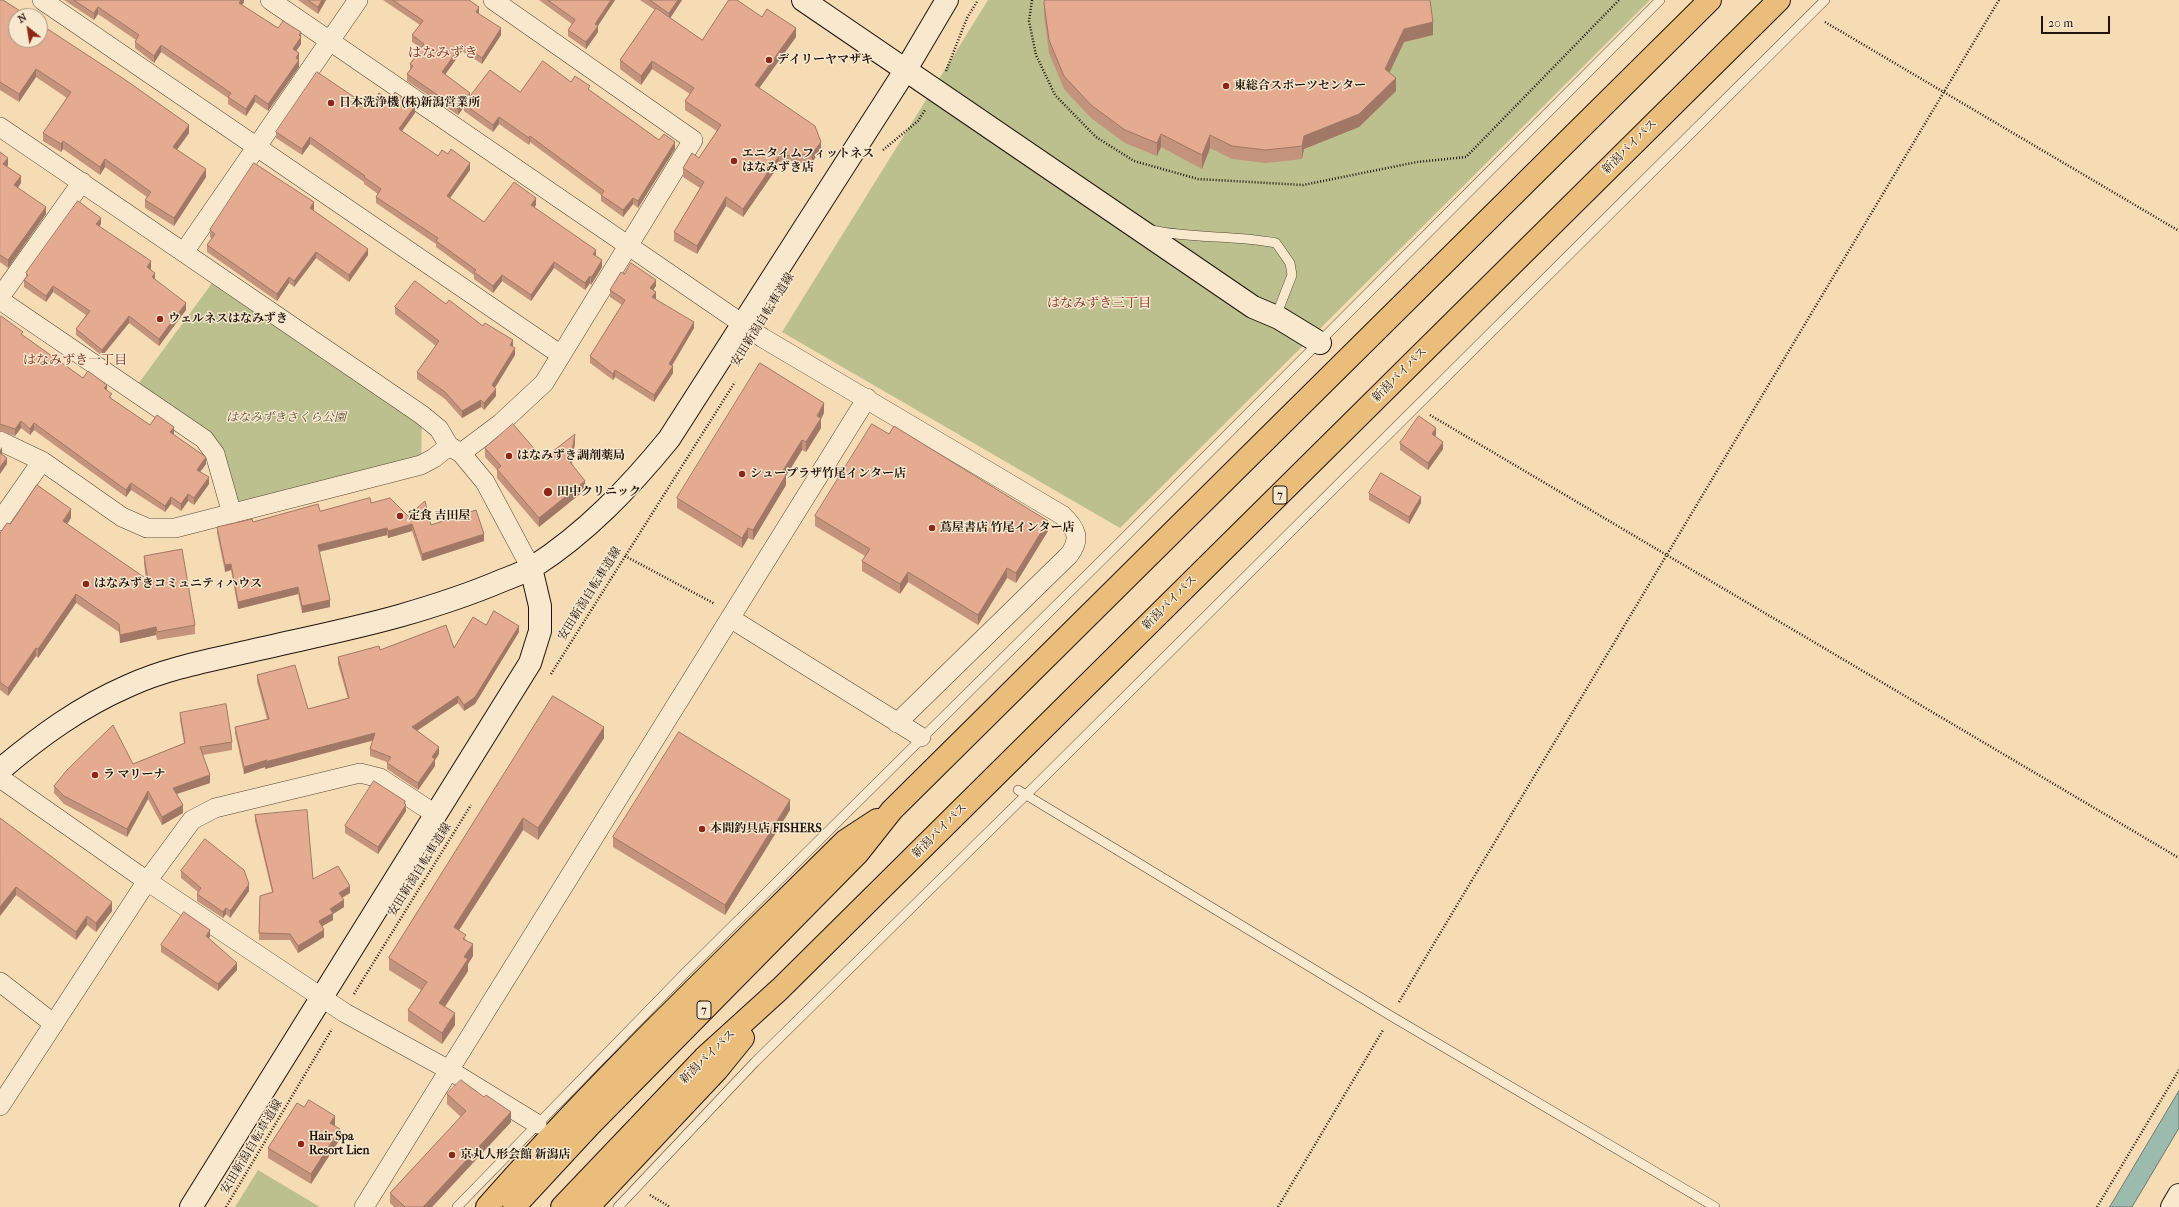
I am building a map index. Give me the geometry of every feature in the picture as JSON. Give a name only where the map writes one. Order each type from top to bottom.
[{"type":"highway","name":"7","points":[[514,1207],[590,1125],[858,853],[892,810],[1710,0]]},
{"type":"highway","name":"新潟バイパス","points":[[562,1207],[704,1058],[780,989],[1779,0]]},
{"type":"highway","points":[[487,1207],[513,1177],[630,1056],[845,841],[892,810]]},
{"type":"highway","points":[[588,1207],[717,1070],[780,989]]},
{"type":"street","points":[[42,0],[561,355]]},
{"type":"street","points":[[270,0],[743,324],[1062,515],[1072,524],[1076,532],[1076,546],[1069,555],[896,723]]},
{"type":"street","points":[[184,252],[358,0]]},
{"type":"street","points":[[0,441],[42,461],[122,517],[147,528],[175,528],[421,465],[455,449],[501,423],[544,383],[693,140],[493,0]]},
{"type":"street","points":[[803,0],[1253,308],[1276,316],[1320,343]]},
{"type":"street","points":[[0,770],[33,741],[69,716],[130,685],[164,673],[209,661],[362,626],[423,609],[475,592],[531,568],[577,535],[608,508],[640,475],[669,439],[905,71],[947,0]]},
{"type":"street","points":[[0,127],[422,415],[439,429],[485,482],[531,568],[540,606],[540,631],[530,663],[321,996],[191,1207]]},
{"type":"street","points":[[0,297],[82,182]]},
{"type":"street","points":[[0,300],[204,439],[215,454],[232,514]]},
{"type":"street","points":[[364,1207],[867,398]]},
{"type":"street","points":[[0,521],[42,461]]},
{"type":"street","points":[[730,618],[896,723],[926,740]]},
{"type":"street","points":[[0,1106],[147,881],[192,820],[215,808],[360,773],[380,778],[435,814]]},
{"type":"street","points":[[0,778],[147,881],[345,1013],[449,1070],[537,1124]]},
{"type":"street","points":[[0,982],[54,1024]]},
{"type":"street","points":[[2172,1207],[2179,1195]]},
{"type":"lane","points":[[457,1207],[537,1124],[926,740],[1660,0]]},
{"type":"lane","points":[[618,1207],[636,1186],[754,1062],[1022,792],[1419,404],[1825,0]]},
{"type":"lane","points":[[1134,227],[1180,236],[1256,239],[1276,243],[1290,263],[1292,275],[1276,316]]},
{"type":"lane","points":[[1022,792],[1391,1016],[1715,1207]]},
{"type":"path","points":[[882,151],[918,121],[954,57],[967,18],[978,0]]},
{"type":"path","points":[[1032,0],[1029,21],[1039,62],[1055,95],[1096,137],[1134,161],[1198,178],[1303,185],[1417,162],[1466,157],[1618,0]]},
{"type":"path","points":[[1278,1207],[1999,0]]},
{"type":"path","points":[[1811,13],[2179,231]]},
{"type":"path","name":"安田新潟自転車道線","points":[[550,677],[738,377]]},
{"type":"path","points":[[1419,404],[1428,414],[1668,554],[2179,858]]},
{"type":"path","points":[[625,556],[718,606],[730,618]]},
{"type":"path","name":"安田新潟自転車道線","points":[[226,1207],[254,1163],[329,1034],[345,1013],[355,992],[471,804]]},
{"type":"path","points":[[2097,1207],[2179,1070]]},
{"type":"path","points":[[636,1186],[670,1207]]},
{"type":"green space","points":[[988,0],[1650,0],[1120,528],[782,332]]},
{"type":"green space","name":"はなみずきさくら公園","points":[[218,275],[422,415],[421,465],[232,514],[215,454],[133,391]]},
{"type":"green space","points":[[258,1170],[320,1207],[235,1207]]},
{"type":"shaded area","points":[[2179,1091],[2179,1128],[2132,1207],[2110,1207]]},
{"type":"building","points":[[0,0],[3,0],[16,8],[8,8],[8,48],[48,48],[48,29],[127,81],[189,125],[173,147],[206,169],[174,218],[145,200],[151,192],[105,159],[100,167],[63,141],[61,144],[43,133],[71,92],[36,69],[19,94],[0,82]]},
{"type":"building","points":[[74,0],[241,0],[239,3],[278,28],[283,21],[301,32],[299,35],[301,37],[293,49],[299,53],[296,58],[299,60],[268,104],[255,95],[246,109],[228,97],[231,93],[161,45],[154,56],[135,42],[139,35],[98,7],[94,13]]},
{"type":"building","points":[[308,0],[322,0],[318,7]]},
{"type":"building","points":[[393,0],[469,0],[479,7],[476,12],[501,28],[482,58],[462,44],[442,72],[470,93],[458,109],[407,74],[413,66],[410,64],[424,44],[412,35],[423,21]]},
{"type":"building","points":[[548,0],[611,0],[595,24],[598,26],[586,42],[568,30],[575,20]]},
{"type":"building","points":[[650,0],[678,0],[669,13]]},
{"type":"building","points":[[729,0],[737,0],[762,17],[767,9],[796,28],[755,85],[815,126],[821,142],[812,154],[779,156],[743,209],[726,197],[697,246],[674,232],[704,182],[683,168],[692,153],[699,158],[721,125],[685,101],[694,88],[652,61],[641,76],[620,60],[656,8],[702,40]]},
{"type":"building","name":"東総合スポーツセンター","points":[[1045,0],[1430,0],[1433,22],[1404,29],[1385,69],[1396,78],[1359,114],[1304,136],[1302,146],[1266,150],[1232,146],[1210,135],[1202,155],[1161,134],[1157,143],[1125,130],[1091,105],[1064,76],[1049,40],[1044,3]]},
{"type":"building","points":[[543,61],[571,82],[575,76],[590,86],[588,89],[659,140],[664,134],[675,142],[638,201],[633,198],[623,210],[601,195],[604,191],[530,136],[529,138],[499,117],[493,125],[464,104],[490,70],[520,92]]},
{"type":"building","points":[[317,72],[369,107],[379,93],[390,100],[395,92],[415,106],[399,129],[438,156],[442,150],[448,154],[451,149],[470,163],[447,196],[484,222],[514,182],[536,198],[531,205],[596,250],[593,254],[602,260],[591,278],[590,276],[585,283],[554,262],[531,295],[502,275],[493,286],[474,272],[476,270],[436,241],[438,238],[376,197],[381,189],[364,177],[365,176],[310,137],[302,149],[276,132]]},
{"type":"building","points":[[0,152],[8,158],[3,164],[21,176],[14,185],[46,207],[8,260],[0,255]]},
{"type":"building","points":[[254,163],[314,202],[310,208],[368,249],[349,275],[316,252],[294,281],[289,277],[277,294],[207,245],[215,234],[210,230]]},
{"type":"building","points":[[78,201],[101,218],[96,224],[151,261],[147,267],[155,273],[152,277],[186,303],[159,339],[129,316],[102,350],[76,329],[90,311],[53,286],[46,296],[24,280],[28,275],[26,273]]},
{"type":"building","points":[[631,263],[656,280],[650,288],[656,292],[652,297],[694,322],[669,364],[673,366],[654,395],[615,370],[613,374],[590,356],[625,300],[610,290],[621,272],[624,274]]},
{"type":"building","points":[[415,281],[446,304],[449,300],[483,326],[485,323],[513,340],[510,345],[515,348],[492,385],[496,389],[484,403],[481,400],[462,411],[445,392],[417,372],[439,341],[395,307]]},
{"type":"building","points":[[1,316],[23,332],[21,334],[83,378],[88,371],[107,385],[104,388],[112,394],[109,397],[150,425],[157,415],[174,427],[170,432],[206,457],[197,470],[209,477],[194,498],[188,494],[181,504],[171,497],[165,506],[131,483],[126,490],[34,423],[30,429],[21,421],[15,429],[0,424]]},
{"type":"building","points":[[760,363],[824,403],[817,416],[821,418],[806,442],[802,440],[782,472],[786,475],[753,530],[748,528],[742,538],[677,498]]},
{"type":"building","points":[[1419,416],[1436,428],[1432,434],[1443,442],[1428,463],[1400,443]]},
{"type":"building","points":[[513,424],[543,459],[575,434],[570,462],[585,481],[539,518],[497,469],[501,466],[485,448]]},
{"type":"building","name":"蔦屋書店 竹尾インター店","points":[[872,424],[889,434],[894,426],[1048,521],[1016,573],[1007,568],[978,615],[908,572],[900,584],[862,561],[870,549],[815,516]]},
{"type":"building","points":[[0,453],[7,458],[0,467]]},
{"type":"building","points":[[1381,473],[1421,497],[1409,517],[1369,493]]},
{"type":"building","points":[[37,485],[71,509],[63,521],[148,580],[144,556],[182,549],[195,625],[157,632],[156,627],[120,635],[119,624],[76,594],[38,649],[36,648],[8,688],[0,682],[0,533],[7,523],[10,524]]},
{"type":"building","points":[[370,498],[371,503],[390,498],[410,518],[409,515],[425,501],[431,525],[476,510],[484,534],[422,554],[412,524],[388,531],[387,528],[318,545],[330,600],[302,606],[298,587],[238,602],[231,564],[225,565],[217,527],[252,519],[253,522],[318,504],[320,511]]},
{"type":"building","points":[[494,611],[519,626],[475,697],[464,705],[458,696],[412,727],[439,747],[432,757],[435,759],[418,783],[387,763],[391,757],[370,749],[375,733],[244,767],[235,727],[269,719],[257,675],[295,665],[308,709],[349,698],[338,657],[379,646],[380,650],[446,625],[454,648],[473,617],[486,625]]},
{"type":"building","points":[[553,696],[604,727],[538,828],[523,818],[454,927],[466,935],[463,939],[473,944],[464,957],[468,959],[439,1003],[455,1013],[442,1033],[408,1010],[427,982],[389,958]]},
{"type":"building","points":[[226,704],[232,742],[200,747],[210,775],[173,788],[183,805],[162,817],[148,791],[127,829],[64,796],[54,786],[67,770],[113,725],[133,764],[185,743],[180,713]]},
{"type":"building","name":"本間釣具店 FISHERS","points":[[679,732],[790,800],[725,905],[613,837]]},
{"type":"building","points":[[374,781],[405,801],[404,803],[406,805],[378,847],[345,826]]},
{"type":"building","points":[[307,810],[313,879],[338,866],[350,886],[339,893],[344,900],[330,909],[333,913],[319,921],[324,930],[298,946],[290,934],[259,933],[260,896],[273,892],[255,815]]},
{"type":"building","points":[[0,818],[112,902],[96,923],[87,916],[76,932],[16,887],[0,907]]},
{"type":"building","points":[[205,839],[244,870],[249,884],[230,911],[226,908],[223,912],[197,894],[201,888],[181,871]]},
{"type":"building","points":[[184,912],[210,930],[206,936],[237,963],[218,984],[161,945]]},
{"type":"building","points":[[461,1080],[484,1097],[486,1095],[511,1112],[423,1207],[405,1207],[390,1193],[466,1111],[447,1094]]},
{"type":"building","points":[[309,1100],[335,1116],[330,1123],[340,1129],[311,1174],[268,1148],[297,1103],[304,1107]]},
{"type":"place","name":"デイリーヤマザキ","points":[[769,60]]},
{"type":"place","name":"東総合スポーツセンター","points":[[1226,86]]},
{"type":"place","name":"日本洗浄機 (株)新潟営業所","points":[[331,103]]},
{"type":"place","name":"エニタイムフィットネス はなみずき店","points":[[734,161]]},
{"type":"place","name":"ウェルネスはなみずき","points":[[160,319]]},
{"type":"place","name":"はなみずき調剤薬局","points":[[509,456]]},
{"type":"place","name":"シュープラザ竹尾インター店","points":[[742,474]]},
{"type":"place","name":"田中クリニック","points":[[548,492]]},
{"type":"place","name":"定食 吉田屋","points":[[400,516]]},
{"type":"place","name":"蔦屋書店 竹尾インター店","points":[[932,528]]},
{"type":"place","name":"はなみずきコミュニティハウス","points":[[86,584]]},
{"type":"place","name":"ラ マリーナ","points":[[95,775]]},
{"type":"place","name":"本間釣具店 FISHERS","points":[[702,829]]},
{"type":"place","name":"Hair Spa Resort Lien","points":[[301,1144]]},
{"type":"place","name":"京丸人形会館 新潟店","points":[[452,1155]]},
{"type":"district","name":"はなみずき","points":[[443,54]]},
{"type":"district","name":"はなみずき三丁目","points":[[1099,304]]},
{"type":"district","name":"はなみずき一丁目","points":[[75,361]]}]
